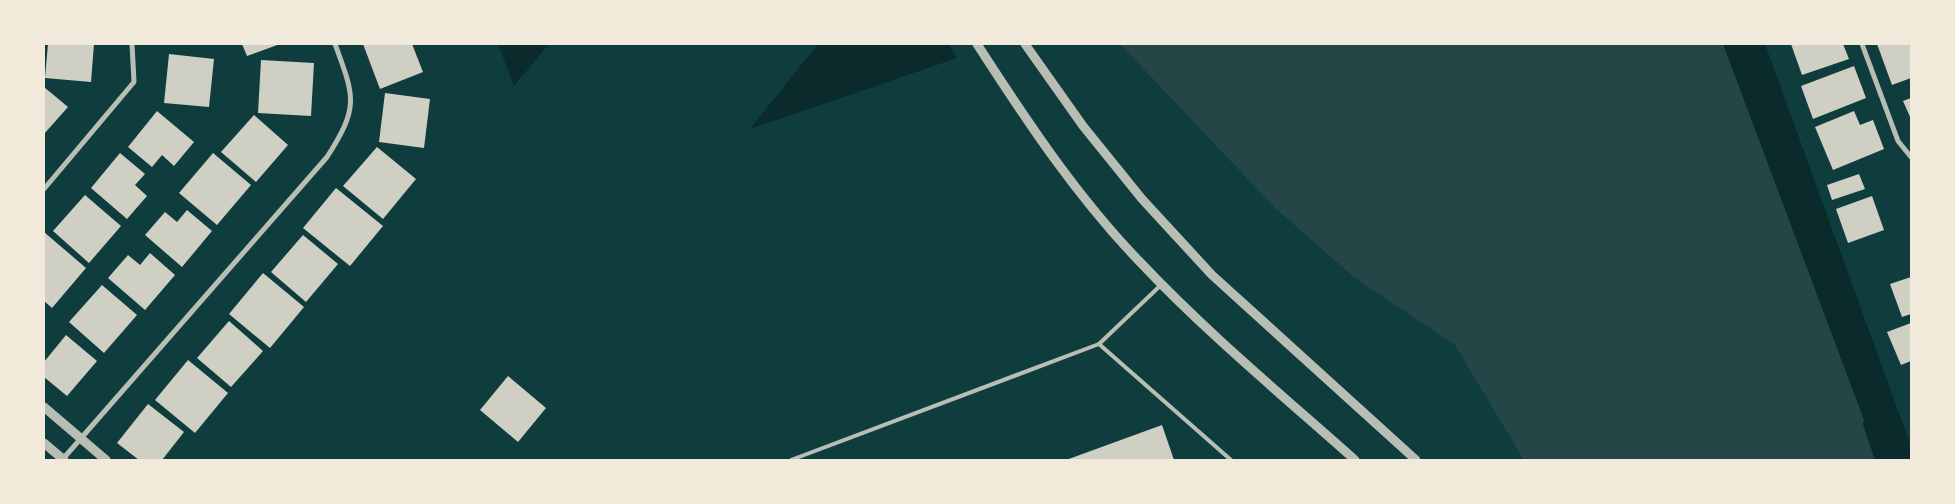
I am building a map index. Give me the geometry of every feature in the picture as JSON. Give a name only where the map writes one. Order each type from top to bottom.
[{"type":"street","points":[[44,189],[134,82],[132,44]]},
{"type":"street","points":[[44,443],[63,460],[327,157],[344,130],[352,108],[350,87],[335,44]]},
{"type":"street","points":[[977,44],[1024,118],[1085,198],[1139,262],[1209,330],[1355,460]]},
{"type":"street","points":[[1025,44],[1083,126],[1142,199],[1212,275],[1416,460]]},
{"type":"street","points":[[1862,44],[1898,141],[1911,157]]},
{"type":"street","points":[[44,407],[106,460]]},
{"type":"lane","points":[[791,460],[1099,344],[1162,284]]},
{"type":"lane","points":[[1099,344],[1231,460]]},
{"type":"shaded area","points":[[498,44],[549,44],[514,86]]},
{"type":"shaded area","points":[[818,44],[949,44],[957,58],[750,129]]},
{"type":"shaded area","points":[[1120,44],[1723,44],[1879,460],[1524,460],[1455,345],[1355,278],[1275,208]]},
{"type":"shaded area","points":[[1723,44],[1765,44],[1909,441],[1911,460],[1879,460]]},
{"type":"building","points":[[48,44],[94,44],[91,82],[45,78]]},
{"type":"building","points":[[242,44],[280,44],[247,56]]},
{"type":"building","points":[[363,44],[412,44],[423,72],[380,89]]},
{"type":"building","points":[[1791,44],[1843,44],[1849,59],[1802,75]]},
{"type":"building","points":[[1877,44],[1911,44],[1911,78],[1892,85]]},
{"type":"building","points":[[169,54],[214,59],[209,107],[164,103]]},
{"type":"building","points":[[261,60],[314,63],[311,116],[258,113]]},
{"type":"building","points":[[1854,66],[1866,98],[1813,119],[1801,86]]},
{"type":"building","points":[[44,87],[68,107],[44,134]]},
{"type":"building","points":[[385,93],[430,99],[424,148],[379,142]]},
{"type":"building","points":[[1911,98],[1911,119],[1903,101]]},
{"type":"building","points":[[157,111],[194,142],[174,166],[162,155],[152,167],[128,147]]},
{"type":"building","points":[[1854,111],[1860,125],[1873,120],[1884,149],[1833,170],[1815,127]]},
{"type":"building","points":[[254,115],[288,145],[256,182],[221,152]]},
{"type":"building","points":[[377,147],[416,179],[383,219],[343,186]]},
{"type":"building","points":[[120,153],[145,174],[135,185],[147,196],[127,219],[91,188]]},
{"type":"building","points":[[213,153],[251,185],[217,225],[179,193]]},
{"type":"building","points":[[1859,174],[1865,189],[1832,200],[1827,185]]},
{"type":"building","points":[[336,188],[383,226],[350,266],[303,228]]},
{"type":"building","points":[[85,195],[121,226],[89,263],[53,231]]},
{"type":"building","points":[[1872,196],[1884,230],[1848,243],[1836,209]]},
{"type":"building","points":[[187,210],[212,231],[182,267],[145,235],[165,212],[177,222]]},
{"type":"building","points":[[44,232],[86,268],[52,308],[44,301]]},
{"type":"building","points":[[303,235],[338,264],[306,302],[271,272]]},
{"type":"building","points":[[150,253],[175,275],[145,310],[108,278],[128,255],[140,265]]},
{"type":"building","points":[[263,273],[304,307],[270,348],[229,314]]},
{"type":"building","points":[[1911,277],[1911,314],[1902,317],[1890,284]]},
{"type":"building","points":[[102,285],[137,315],[104,353],[69,322]]},
{"type":"building","points":[[229,321],[263,351],[231,387],[197,358]]},
{"type":"building","points":[[1911,323],[1911,361],[1901,365],[1887,332]]},
{"type":"building","points":[[66,335],[97,361],[67,396],[44,377],[44,362]]},
{"type":"building","points":[[188,360],[228,393],[195,433],[155,400]]},
{"type":"building","points":[[508,376],[546,408],[518,442],[480,410]]},
{"type":"building","points":[[148,404],[184,432],[162,460],[139,460],[117,443]]},
{"type":"building","points":[[1162,425],[1174,460],[1066,460]]},
{"type":"waterway","points":[[1866,424],[1878,460]]}]
